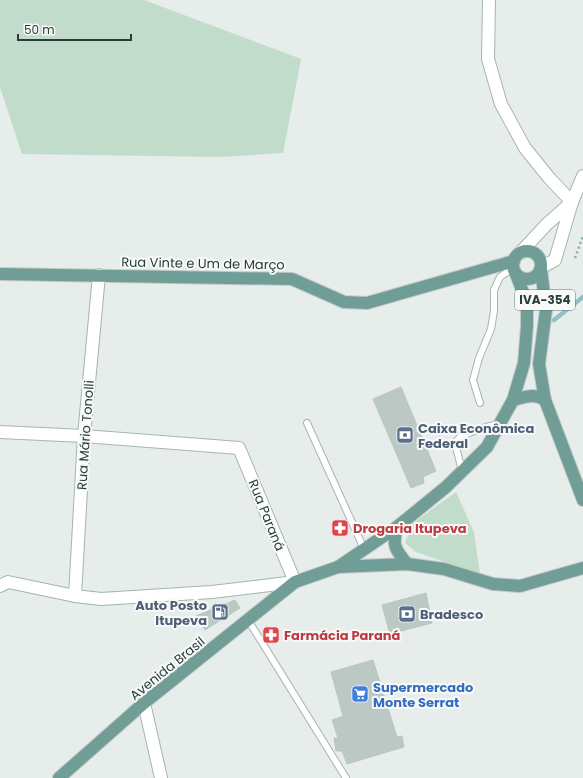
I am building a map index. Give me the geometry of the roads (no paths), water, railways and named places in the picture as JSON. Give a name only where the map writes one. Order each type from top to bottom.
[{"type":"main road","points":[[528,251],[535,253],[540,259],[542,268],[534,278],[528,279],[522,278],[516,264],[528,251]]},
{"type":"main road","points":[[338,567],[397,527],[446,487],[487,447],[513,400],[524,363],[527,304],[516,264]]},
{"type":"main road","name":"Rua Vinte e Um de Março","points":[[0,274],[292,279],[344,302],[367,303],[516,264]]},
{"type":"main road","name":"IVA-354","points":[[542,268],[546,310],[539,364],[545,400]]},
{"type":"main road","points":[[513,400],[528,396],[541,397],[545,400],[583,500]]},
{"type":"main road","points":[[397,527],[394,540],[397,551],[407,564]]},
{"type":"main road","points":[[338,567],[407,564],[444,569],[493,584],[520,586],[583,568]]},
{"type":"main road","name":"Avenida Brasil","points":[[59,778],[144,703],[295,582],[338,567]]},
{"type":"street","points":[[489,0],[488,59],[501,104],[525,148],[550,179],[572,202]]},
{"type":"street","points":[[542,268],[555,260],[572,202],[583,176]]},
{"type":"street","points":[[516,264],[547,224],[572,202]]},
{"type":"street","name":"Rua Mário Tonolli","points":[[75,596],[84,436],[99,275]]},
{"type":"street","points":[[0,432],[84,436]]},
{"type":"street","name":"Rua Paraná","points":[[84,436],[239,448],[295,582]]},
{"type":"street","points":[[3,581],[75,596],[101,599],[212,592],[295,582]]},
{"type":"street","points":[[144,703],[161,778]]},
{"type":"lane","points":[[480,403],[473,380],[479,358],[491,329],[494,311],[494,290],[500,276],[516,264]]},
{"type":"lane","points":[[307,423],[364,549]]},
{"type":"lane","points":[[462,471],[455,443],[461,436],[486,427],[500,424]]},
{"type":"lane","points":[[248,620],[346,778]]},
{"type":"waterway","points":[[554,320],[583,297]]},
{"type":"place","name":"Caixa Econômica Federal","points":[[405,435]]},
{"type":"place","name":"Drogaria Itupeva","points":[[340,528]]},
{"type":"place","name":"Auto Posto Itupeva","points":[[220,612]]},
{"type":"place","name":"Bradesco","points":[[407,614]]},
{"type":"place","name":"Farmácia Paraná","points":[[271,635]]},
{"type":"place","name":"Supermercado Monte Serrat","points":[[360,694]]}]
